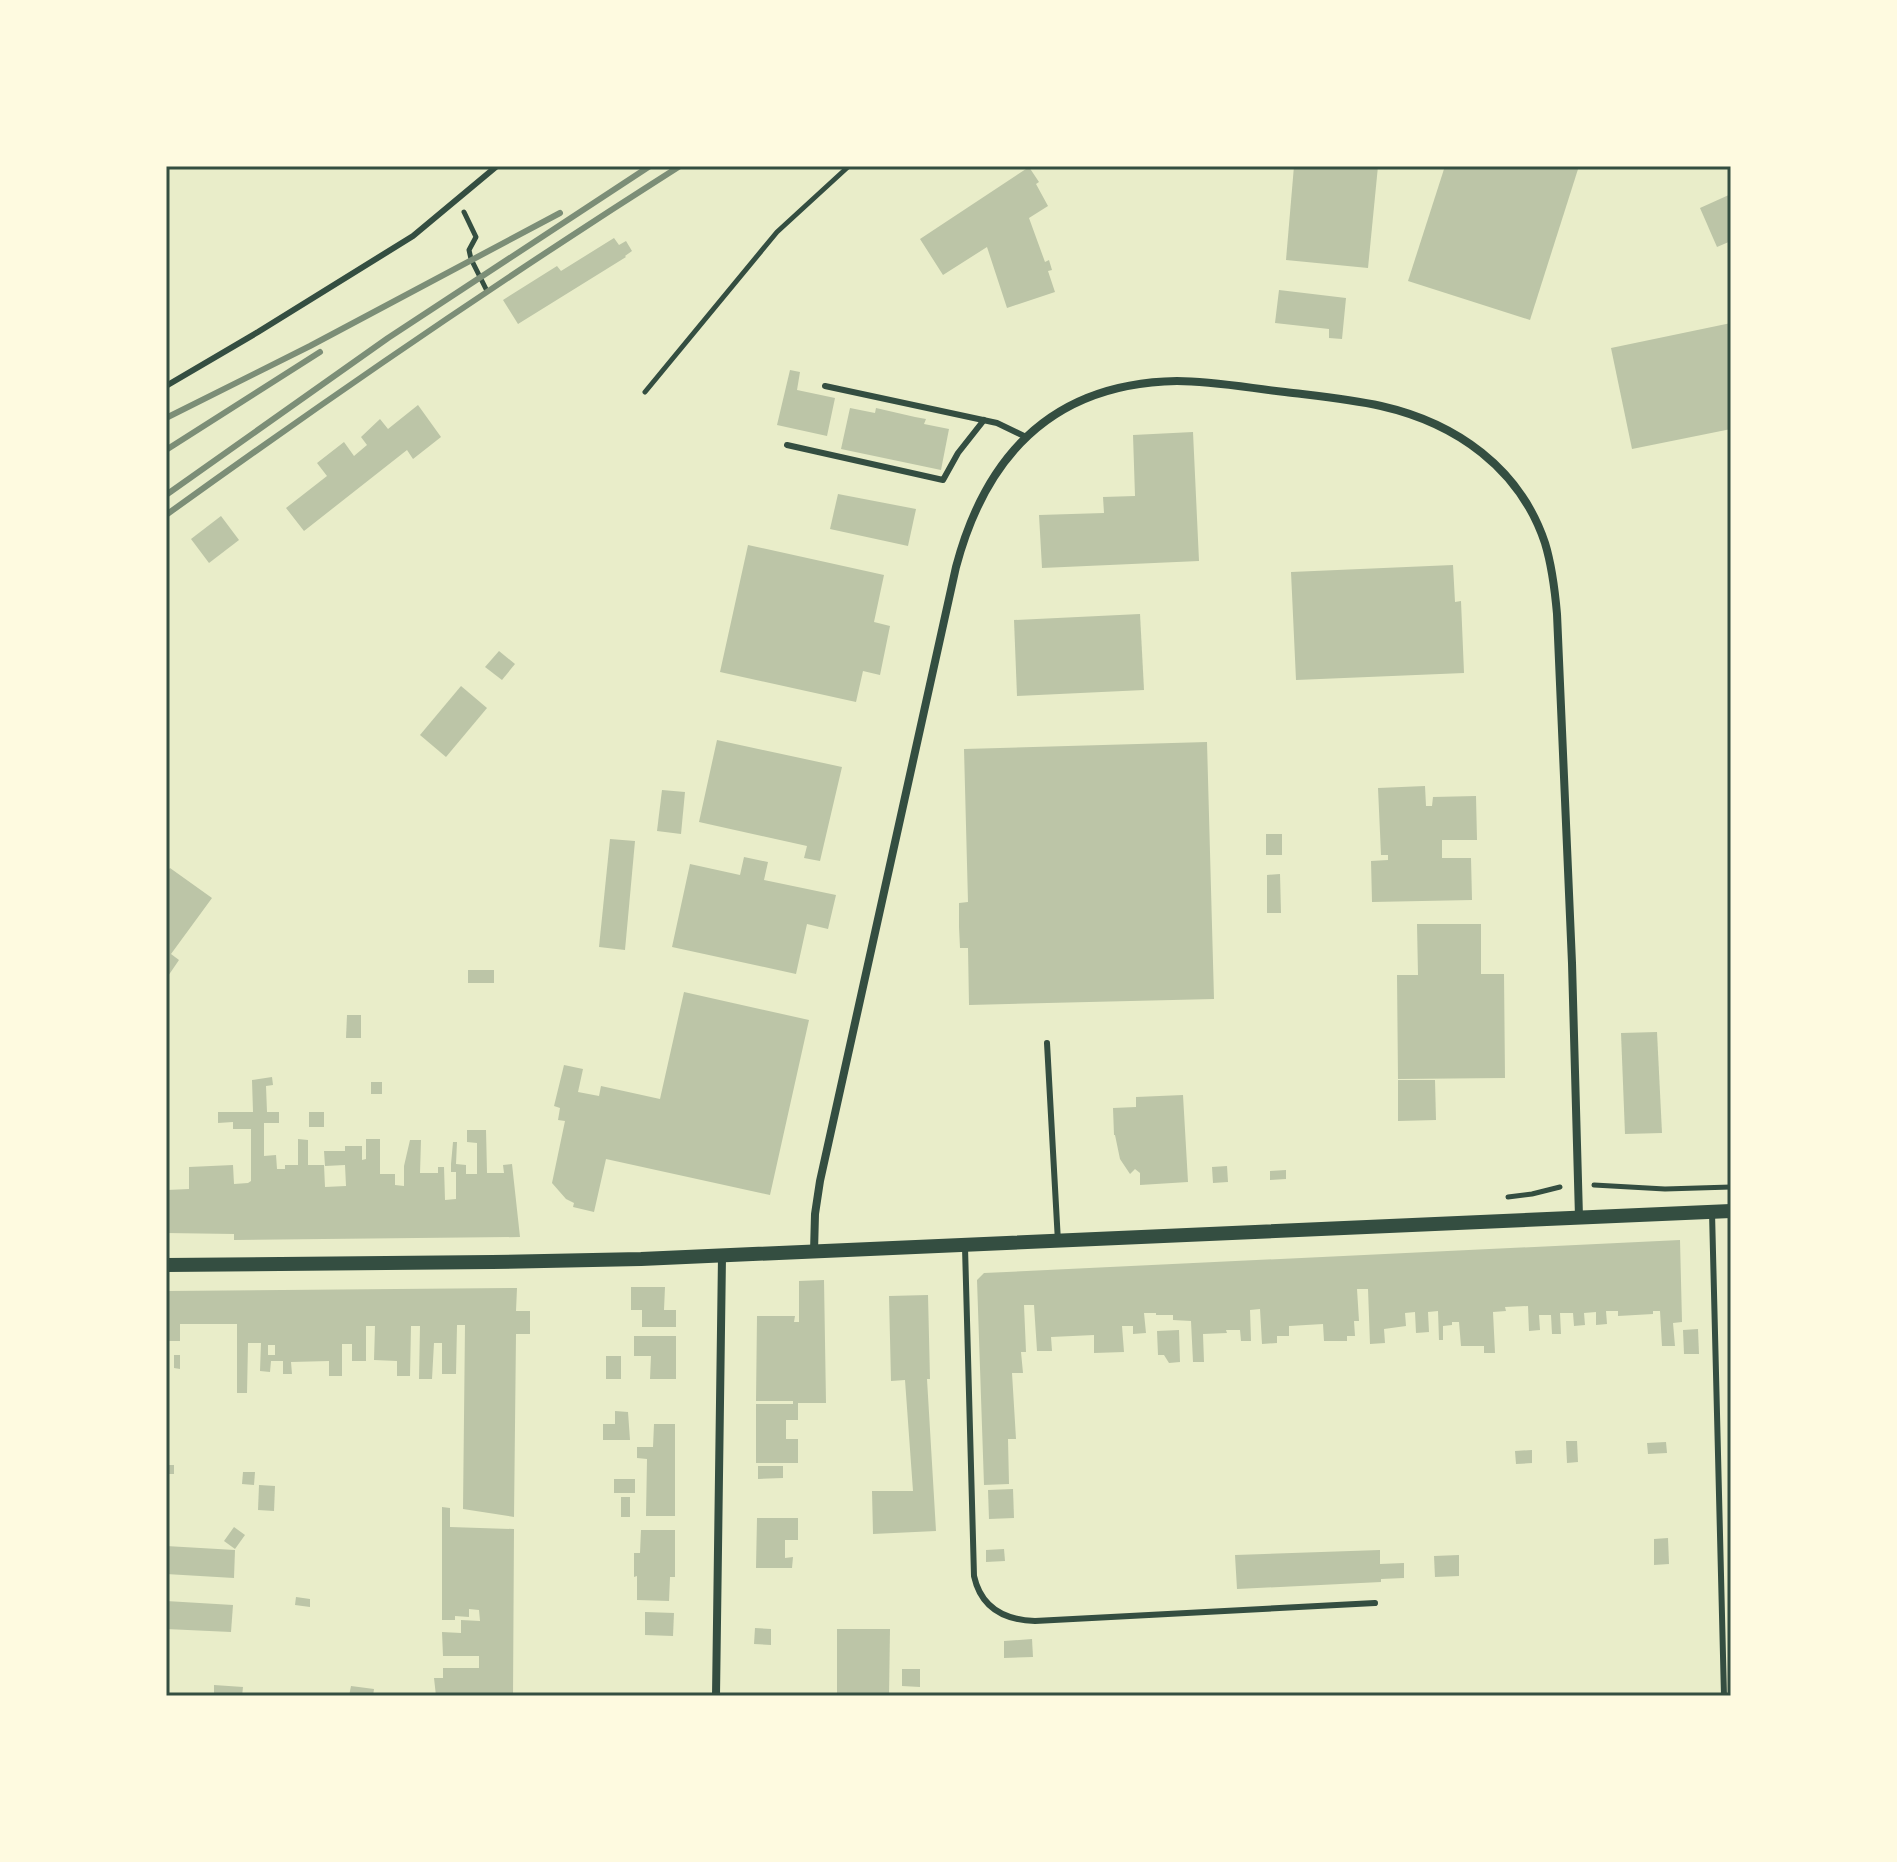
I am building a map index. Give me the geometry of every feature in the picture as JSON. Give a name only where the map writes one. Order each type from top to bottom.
[{"type":"street","points":[[814,1252],[820,1181],[956,567],[968,527],[987,485],[1026,437],[1078,401],[1155,382],[1199,382],[1337,399],[1405,413],[1462,438],[1513,483],[1526,502],[1545,545],[1557,614],[1579,1217]]},
{"type":"street","points":[[166,1265],[722,1256],[1731,1211]]},
{"type":"street","points":[[716,1696],[722,1256]]},
{"type":"lane","points":[[166,386],[413,236],[497,166]]},
{"type":"lane","points":[[825,386],[997,423],[1026,437]]},
{"type":"lane","points":[[787,445],[943,480],[958,453],[984,420]]},
{"type":"lane","points":[[1047,1043],[1058,1242]]},
{"type":"lane","points":[[1712,1212],[1724,1696]]},
{"type":"lane","points":[[965,1245],[974,1576],[982,1597],[990,1605],[1009,1618],[1035,1621],[1375,1603]]},
{"type":"path","points":[[645,392],[777,232],[849,166]]},
{"type":"path","points":[[457,200],[476,237],[469,250],[487,291]]},
{"type":"building","points":[[1294,166],[1378,166],[1368,268],[1286,260]]},
{"type":"building","points":[[1445,166],[1579,166],[1530,320],[1408,281]]},
{"type":"building","points":[[1029,167],[1039,182],[1036,184],[1048,206],[1029,218],[1045,262],[1049,260],[1052,270],[1048,271],[1055,292],[1007,308],[987,247],[943,275],[920,239]]},
{"type":"building","points":[[1731,194],[1731,241],[1717,247],[1700,208]]},
{"type":"building","points":[[614,238],[619,245],[626,241],[632,251],[518,324],[503,300],[557,266],[561,271]]},
{"type":"building","points":[[1279,290],[1346,298],[1342,339],[1329,338],[1329,329],[1275,323]]},
{"type":"building","points":[[1731,323],[1731,429],[1632,449],[1611,348]]},
{"type":"building","points":[[790,370],[800,372],[797,390],[835,398],[827,436],[777,425]]},
{"type":"building","points":[[418,405],[441,437],[413,459],[407,450],[304,531],[286,508],[327,476],[317,463],[344,442],[354,456],[367,445],[361,437],[380,419],[388,429]]},
{"type":"building","points":[[850,408],[875,413],[876,408],[926,419],[924,424],[949,429],[941,470],[841,449]]},
{"type":"building","points":[[1193,432],[1199,561],[1042,568],[1039,515],[1104,513],[1103,497],[1135,496],[1133,435]]},
{"type":"building","points":[[838,494],[916,509],[908,546],[830,529]]},
{"type":"building","points":[[221,516],[239,540],[209,563],[191,539]]},
{"type":"building","points":[[748,545],[884,575],[874,622],[890,626],[880,675],[863,671],[856,702],[720,672]]},
{"type":"building","points":[[1453,565],[1455,602],[1461,601],[1464,673],[1296,680],[1291,572]]},
{"type":"building","points":[[1140,614],[1144,690],[1017,696],[1014,620]]},
{"type":"building","points":[[499,651],[515,664],[502,680],[485,667]]},
{"type":"building","points":[[461,686],[487,708],[446,757],[420,735]]},
{"type":"building","points":[[717,740],[842,767],[820,861],[804,858],[807,846],[699,822]]},
{"type":"building","points":[[1207,742],[1214,999],[969,1005],[968,948],[960,948],[959,927],[959,903],[968,902],[964,749]]},
{"type":"building","points":[[1425,786],[1426,806],[1432,806],[1433,797],[1476,796],[1477,840],[1442,840],[1442,858],[1471,858],[1472,900],[1372,902],[1371,861],[1388,860],[1388,855],[1381,855],[1378,788]]},
{"type":"building","points":[[662,790],[685,792],[681,834],[657,831]]},
{"type":"building","points":[[1266,834],[1282,834],[1282,855],[1266,855]]},
{"type":"building","points":[[610,839],[635,841],[625,950],[599,947]]},
{"type":"building","points":[[744,857],[768,862],[764,880],[836,895],[828,929],[807,924],[796,974],[672,947],[690,864],[740,875]]},
{"type":"building","points":[[170,868],[212,898],[171,954],[179,960],[166,979],[166,873]]},
{"type":"building","points":[[1280,874],[1281,913],[1267,913],[1267,875]]},
{"type":"building","points":[[1417,924],[1481,924],[1481,974],[1504,974],[1505,1078],[1398,1079],[1397,975],[1418,975]]},
{"type":"building","points":[[468,970],[494,970],[494,983],[468,983]]},
{"type":"building","points":[[684,992],[809,1020],[770,1195],[606,1159],[594,1212],[573,1207],[574,1203],[566,1199],[552,1183],[565,1121],[558,1120],[560,1108],[554,1106],[564,1065],[583,1069],[578,1092],[599,1096],[601,1086],[660,1099]]},
{"type":"building","points":[[347,1015],[361,1015],[361,1038],[346,1038]]},
{"type":"building","points":[[1657,1032],[1662,1133],[1625,1134],[1621,1033]]},
{"type":"building","points":[[272,1077],[273,1085],[266,1086],[267,1112],[279,1112],[279,1123],[264,1123],[264,1156],[276,1155],[277,1169],[285,1169],[285,1165],[298,1165],[298,1139],[308,1140],[308,1165],[324,1165],[325,1187],[346,1186],[345,1165],[325,1166],[324,1151],[345,1151],[345,1146],[362,1146],[362,1160],[366,1159],[366,1139],[380,1139],[380,1174],[395,1174],[395,1185],[404,1186],[404,1166],[410,1140],[421,1140],[420,1173],[438,1173],[438,1167],[444,1167],[445,1200],[456,1199],[456,1172],[451,1172],[453,1142],[457,1142],[456,1164],[466,1165],[466,1174],[477,1174],[477,1143],[467,1142],[467,1130],[486,1130],[487,1173],[504,1173],[503,1165],[512,1164],[520,1237],[234,1240],[234,1234],[166,1233],[167,1190],[189,1189],[189,1167],[233,1165],[234,1184],[251,1181],[251,1129],[233,1129],[233,1122],[218,1123],[218,1112],[253,1112],[252,1080]]},
{"type":"building","points":[[1398,1080],[1435,1080],[1436,1120],[1398,1121]]},
{"type":"building","points":[[371,1082],[382,1082],[382,1094],[371,1094]]},
{"type":"building","points":[[1183,1095],[1188,1182],[1140,1185],[1140,1173],[1135,1169],[1130,1174],[1120,1159],[1114,1135],[1113,1108],[1136,1107],[1136,1097]]},
{"type":"building","points":[[309,1112],[324,1112],[324,1127],[309,1127]]},
{"type":"building","points":[[1227,1166],[1228,1182],[1213,1183],[1212,1167]]},
{"type":"building","points":[[1286,1170],[1286,1179],[1270,1180],[1270,1171]]},
{"type":"building","points":[[1680,1240],[1682,1322],[1673,1323],[1675,1346],[1662,1346],[1660,1311],[1618,1316],[1618,1311],[1606,1311],[1607,1324],[1596,1325],[1596,1312],[1584,1313],[1585,1325],[1574,1326],[1573,1313],[1560,1313],[1561,1334],[1552,1334],[1551,1315],[1539,1315],[1540,1330],[1529,1331],[1528,1306],[1505,1307],[1506,1311],[1493,1312],[1495,1353],[1484,1353],[1484,1346],[1461,1346],[1459,1322],[1443,1326],[1443,1340],[1439,1340],[1438,1311],[1428,1312],[1429,1332],[1416,1333],[1415,1312],[1405,1313],[1406,1326],[1384,1329],[1385,1343],[1370,1344],[1368,1289],[1357,1289],[1359,1321],[1354,1321],[1355,1336],[1347,1336],[1347,1341],[1324,1341],[1323,1324],[1289,1326],[1289,1336],[1277,1336],[1277,1343],[1262,1344],[1260,1309],[1250,1310],[1251,1341],[1241,1341],[1240,1330],[1203,1334],[1204,1362],[1193,1362],[1191,1321],[1173,1320],[1173,1315],[1156,1313],[1144,1313],[1146,1333],[1133,1334],[1133,1326],[1122,1326],[1124,1352],[1094,1353],[1094,1335],[1051,1337],[1052,1351],[1037,1351],[1034,1305],[1024,1305],[1026,1352],[1021,1352],[1023,1373],[1012,1373],[1016,1439],[1008,1439],[1009,1484],[984,1485],[977,1280],[984,1273]]},
{"type":"building","points":[[824,1280],[826,1403],[798,1403],[798,1420],[786,1420],[786,1439],[798,1439],[798,1463],[756,1463],[756,1404],[793,1404],[793,1401],[756,1401],[757,1316],[795,1316],[794,1322],[799,1322],[799,1281]]},
{"type":"building","points":[[631,1287],[665,1287],[664,1310],[676,1310],[676,1327],[642,1327],[642,1310],[631,1310]]},
{"type":"building","points":[[517,1288],[516,1311],[530,1311],[530,1334],[516,1334],[514,1517],[463,1509],[465,1325],[457,1325],[456,1374],[442,1374],[442,1343],[434,1343],[432,1379],[419,1379],[420,1326],[411,1326],[410,1376],[397,1376],[397,1361],[374,1360],[375,1326],[366,1326],[366,1361],[352,1361],[352,1344],[342,1344],[342,1376],[329,1376],[329,1361],[291,1362],[292,1374],[283,1374],[283,1361],[271,1361],[270,1372],[260,1371],[261,1343],[248,1343],[247,1393],[237,1393],[237,1324],[180,1324],[180,1341],[166,1341],[166,1291]],"holes":[[[268,1345],[275,1345],[275,1355],[268,1355]]]},
{"type":"building","points":[[928,1295],[930,1379],[927,1379],[936,1531],[873,1534],[872,1491],[913,1491],[905,1380],[891,1381],[889,1296]]},
{"type":"building","points":[[1698,1329],[1699,1354],[1684,1354],[1683,1330]]},
{"type":"building","points":[[1179,1330],[1180,1362],[1169,1363],[1164,1355],[1158,1355],[1157,1331]]},
{"type":"building","points":[[634,1336],[676,1336],[676,1379],[650,1379],[651,1356],[634,1356]]},
{"type":"building","points":[[174,1355],[180,1355],[180,1369],[174,1368]]},
{"type":"building","points":[[606,1356],[621,1356],[621,1379],[606,1379]]},
{"type":"building","points":[[615,1411],[628,1412],[630,1440],[603,1440],[603,1424],[615,1424]]},
{"type":"building","points":[[654,1424],[675,1424],[675,1516],[646,1516],[647,1459],[637,1458],[637,1447],[653,1447]]},
{"type":"building","points":[[1566,1441],[1577,1441],[1578,1462],[1567,1463]]},
{"type":"building","points":[[1666,1442],[1667,1453],[1648,1454],[1647,1443]]},
{"type":"building","points":[[1532,1450],[1532,1463],[1516,1464],[1515,1451]]},
{"type":"building","points":[[166,1465],[174,1465],[174,1474],[166,1474]]},
{"type":"building","points":[[758,1466],[783,1466],[783,1478],[758,1479]]},
{"type":"building","points":[[243,1472],[255,1472],[254,1485],[242,1484]]},
{"type":"building","points":[[614,1479],[635,1479],[635,1493],[614,1493]]},
{"type":"building","points":[[259,1485],[275,1486],[274,1511],[258,1510]]},
{"type":"building","points":[[1013,1489],[1014,1518],[989,1519],[988,1490]]},
{"type":"building","points":[[621,1497],[630,1497],[630,1517],[621,1517]]},
{"type":"building","points":[[442,1507],[450,1508],[450,1527],[514,1529],[513,1696],[436,1696],[434,1678],[443,1678],[443,1668],[479,1668],[479,1656],[443,1656],[442,1632],[461,1633],[461,1620],[480,1621],[479,1610],[469,1609],[469,1617],[455,1616],[455,1620],[442,1620]]},
{"type":"building","points":[[757,1518],[798,1518],[798,1540],[785,1540],[785,1558],[793,1557],[792,1568],[756,1568]]},
{"type":"building","points":[[234,1527],[245,1535],[235,1549],[224,1541]]},
{"type":"building","points":[[641,1530],[675,1530],[675,1577],[670,1577],[669,1601],[637,1600],[634,1553],[640,1553]]},
{"type":"building","points":[[1668,1538],[1669,1564],[1654,1565],[1654,1539]]},
{"type":"building","points":[[166,1546],[235,1550],[234,1578],[166,1574]]},
{"type":"building","points":[[1004,1549],[1005,1561],[986,1562],[986,1550]]},
{"type":"building","points":[[1380,1550],[1380,1564],[1404,1563],[1404,1578],[1381,1579],[1381,1582],[1237,1589],[1235,1555]]},
{"type":"building","points":[[1459,1555],[1459,1576],[1435,1577],[1434,1556]]},
{"type":"building","points":[[296,1597],[310,1599],[310,1607],[295,1605]]},
{"type":"building","points":[[166,1601],[233,1605],[231,1632],[166,1629]]},
{"type":"building","points":[[645,1612],[674,1613],[673,1636],[645,1635]]},
{"type":"building","points":[[755,1628],[771,1629],[771,1645],[754,1644]]},
{"type":"building","points":[[837,1629],[890,1629],[889,1696],[837,1696]]},
{"type":"building","points":[[1032,1639],[1033,1657],[1004,1658],[1004,1641]]},
{"type":"building","points":[[902,1669],[920,1669],[920,1687],[902,1686]]},
{"type":"building","points":[[214,1685],[243,1687],[242,1696],[214,1696]]},
{"type":"building","points":[[351,1686],[374,1689],[373,1696],[349,1696]]},
{"type":"railway","points":[[166,495],[388,338],[650,166]]},
{"type":"railway","points":[[166,515],[420,337],[680,166]]},
{"type":"railway","points":[[166,418],[310,346],[560,213]]},
{"type":"railway","points":[[166,450],[320,352]]}]
